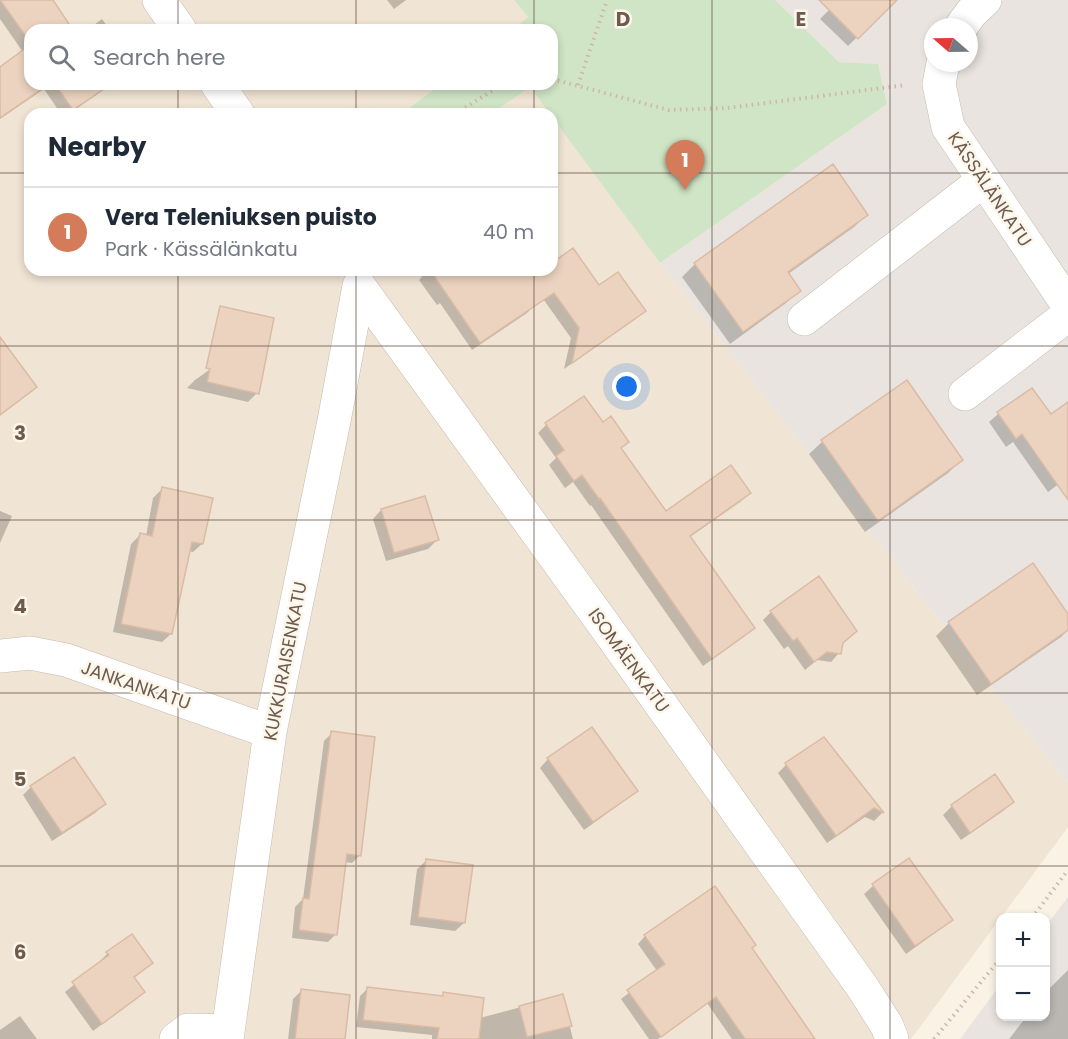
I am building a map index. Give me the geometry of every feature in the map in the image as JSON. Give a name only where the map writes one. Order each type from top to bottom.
[{"type":"street","points":[[159,0],[176,24]]},
{"type":"street","points":[[967,18],[984,0]]},
{"type":"street","name":"KÄSSÄLÄNKATU","points":[[941,73],[948,127],[1068,305]]},
{"type":"street","points":[[221,90],[234,108]]},
{"type":"street","points":[[804,319],[984,180]]},
{"type":"street","name":"KUKKURAISENKATU","points":[[227,1035],[270,732],[334,422],[359,286]]},
{"type":"street","name":"ISOMÄENKATU","points":[[359,286],[856,979],[887,1026],[892,1039]]},
{"type":"street","points":[[964,394],[1068,315]]},
{"type":"street","name":"JANKANKATU","points":[[0,656],[30,653],[66,660],[270,732]]},
{"type":"street","points":[[176,1039],[188,1030],[227,1035]]},
{"type":"path","points":[[578,85],[607,0]]},
{"type":"path","points":[[558,80],[669,110],[727,108],[896,85],[941,73]]},
{"type":"path","points":[[465,108],[493,90]]},
{"type":"path","points":[[1036,913],[1068,870]]},
{"type":"path","points":[[934,1039],[996,964]]},
{"type":"shaded area","points":[[0,0],[514,0],[528,17],[519,24],[24,24],[24,90],[433,90],[409,108],[24,108],[24,276],[558,276],[558,124],[660,263],[1068,784],[1068,827],[1004,913],[996,913],[996,924],[911,1039],[0,1039]]},
{"type":"shaded area","points":[[775,0],[1068,0],[1068,784],[660,263],[887,104],[878,64],[839,62]]},
{"type":"shaded area","points":[[524,90],[533,90],[546,108],[499,108]]},
{"type":"shaded area","points":[[1068,897],[1068,1039],[960,1039],[996,990],[996,1021],[1050,1021],[1050,921]]},
{"type":"green space","points":[[514,0],[775,0],[839,62],[878,64],[887,104],[660,263],[558,125],[558,108],[546,108],[532,90],[558,90],[558,24],[519,24],[528,17]]},
{"type":"green space","points":[[433,90],[526,90],[500,108],[409,108]]},
{"type":"building","points":[[0,0],[53,0],[69,24],[24,24],[24,34]]},
{"type":"building","points":[[819,0],[897,0],[858,39]]},
{"type":"building","points":[[24,49],[24,90],[40,90],[0,118],[0,67]]},
{"type":"building","points":[[59,90],[102,90],[76,108],[72,108]]},
{"type":"building","points":[[833,164],[868,215],[788,272],[801,291],[743,332],[694,263]]},
{"type":"building","points":[[573,248],[599,285],[618,272],[646,311],[572,363],[579,328],[554,293],[480,343],[434,276],[558,276],[558,259]]},
{"type":"building","points":[[220,306],[274,318],[259,394],[207,382],[210,369],[206,368]]},
{"type":"building","points":[[0,337],[37,387],[0,415]]},
{"type":"building","points":[[907,380],[963,460],[878,521],[821,440]]},
{"type":"building","points":[[1032,388],[1051,414],[1068,402],[1068,500],[1022,434],[1016,439],[997,412]]},
{"type":"building","points":[[584,396],[603,422],[611,416],[629,442],[621,448],[666,511],[731,465],[751,493],[690,536],[755,628],[712,659],[600,498],[582,475],[574,481],[556,456],[564,450],[545,423]]},
{"type":"building","points":[[162,487],[213,498],[203,544],[192,542],[172,634],[121,624],[140,533],[152,536]]},
{"type":"building","points":[[425,496],[439,540],[394,553],[381,509]]},
{"type":"building","points":[[1033,563],[1068,614],[1068,630],[991,684],[948,622]]},
{"type":"building","points":[[819,576],[857,631],[843,643],[841,654],[827,652],[814,662],[797,638],[793,641],[770,611]]},
{"type":"building","points":[[592,727],[638,791],[593,822],[547,758]]},
{"type":"building","points":[[331,731],[375,737],[361,856],[347,854],[337,935],[299,930],[303,898],[309,899]]},
{"type":"building","points":[[824,737],[884,813],[874,808],[836,836],[785,763]]},
{"type":"building","points":[[74,757],[106,804],[62,833],[30,786]]},
{"type":"building","points":[[995,774],[1014,802],[970,833],[951,805]]},
{"type":"building","points":[[909,858],[953,920],[915,946],[872,884]]},
{"type":"building","points":[[426,859],[473,865],[465,923],[418,917]]},
{"type":"building","points":[[715,886],[756,945],[752,948],[815,1039],[745,1039],[716,997],[661,1037],[627,990],[665,964],[644,935]]},
{"type":"building","points":[[132,934],[153,963],[134,977],[145,992],[102,1024],[72,982],[109,955],[106,952]]},
{"type":"building","points":[[367,987],[443,996],[443,992],[484,998],[479,1039],[437,1039],[439,1028],[363,1020]]},
{"type":"building","points":[[301,989],[350,995],[345,1039],[295,1039]]},
{"type":"building","points":[[563,994],[572,1026],[527,1037],[519,1006]]},
{"type":"place","name":"Vera Teleniuksen puisto","points":[[685,190]]}]
